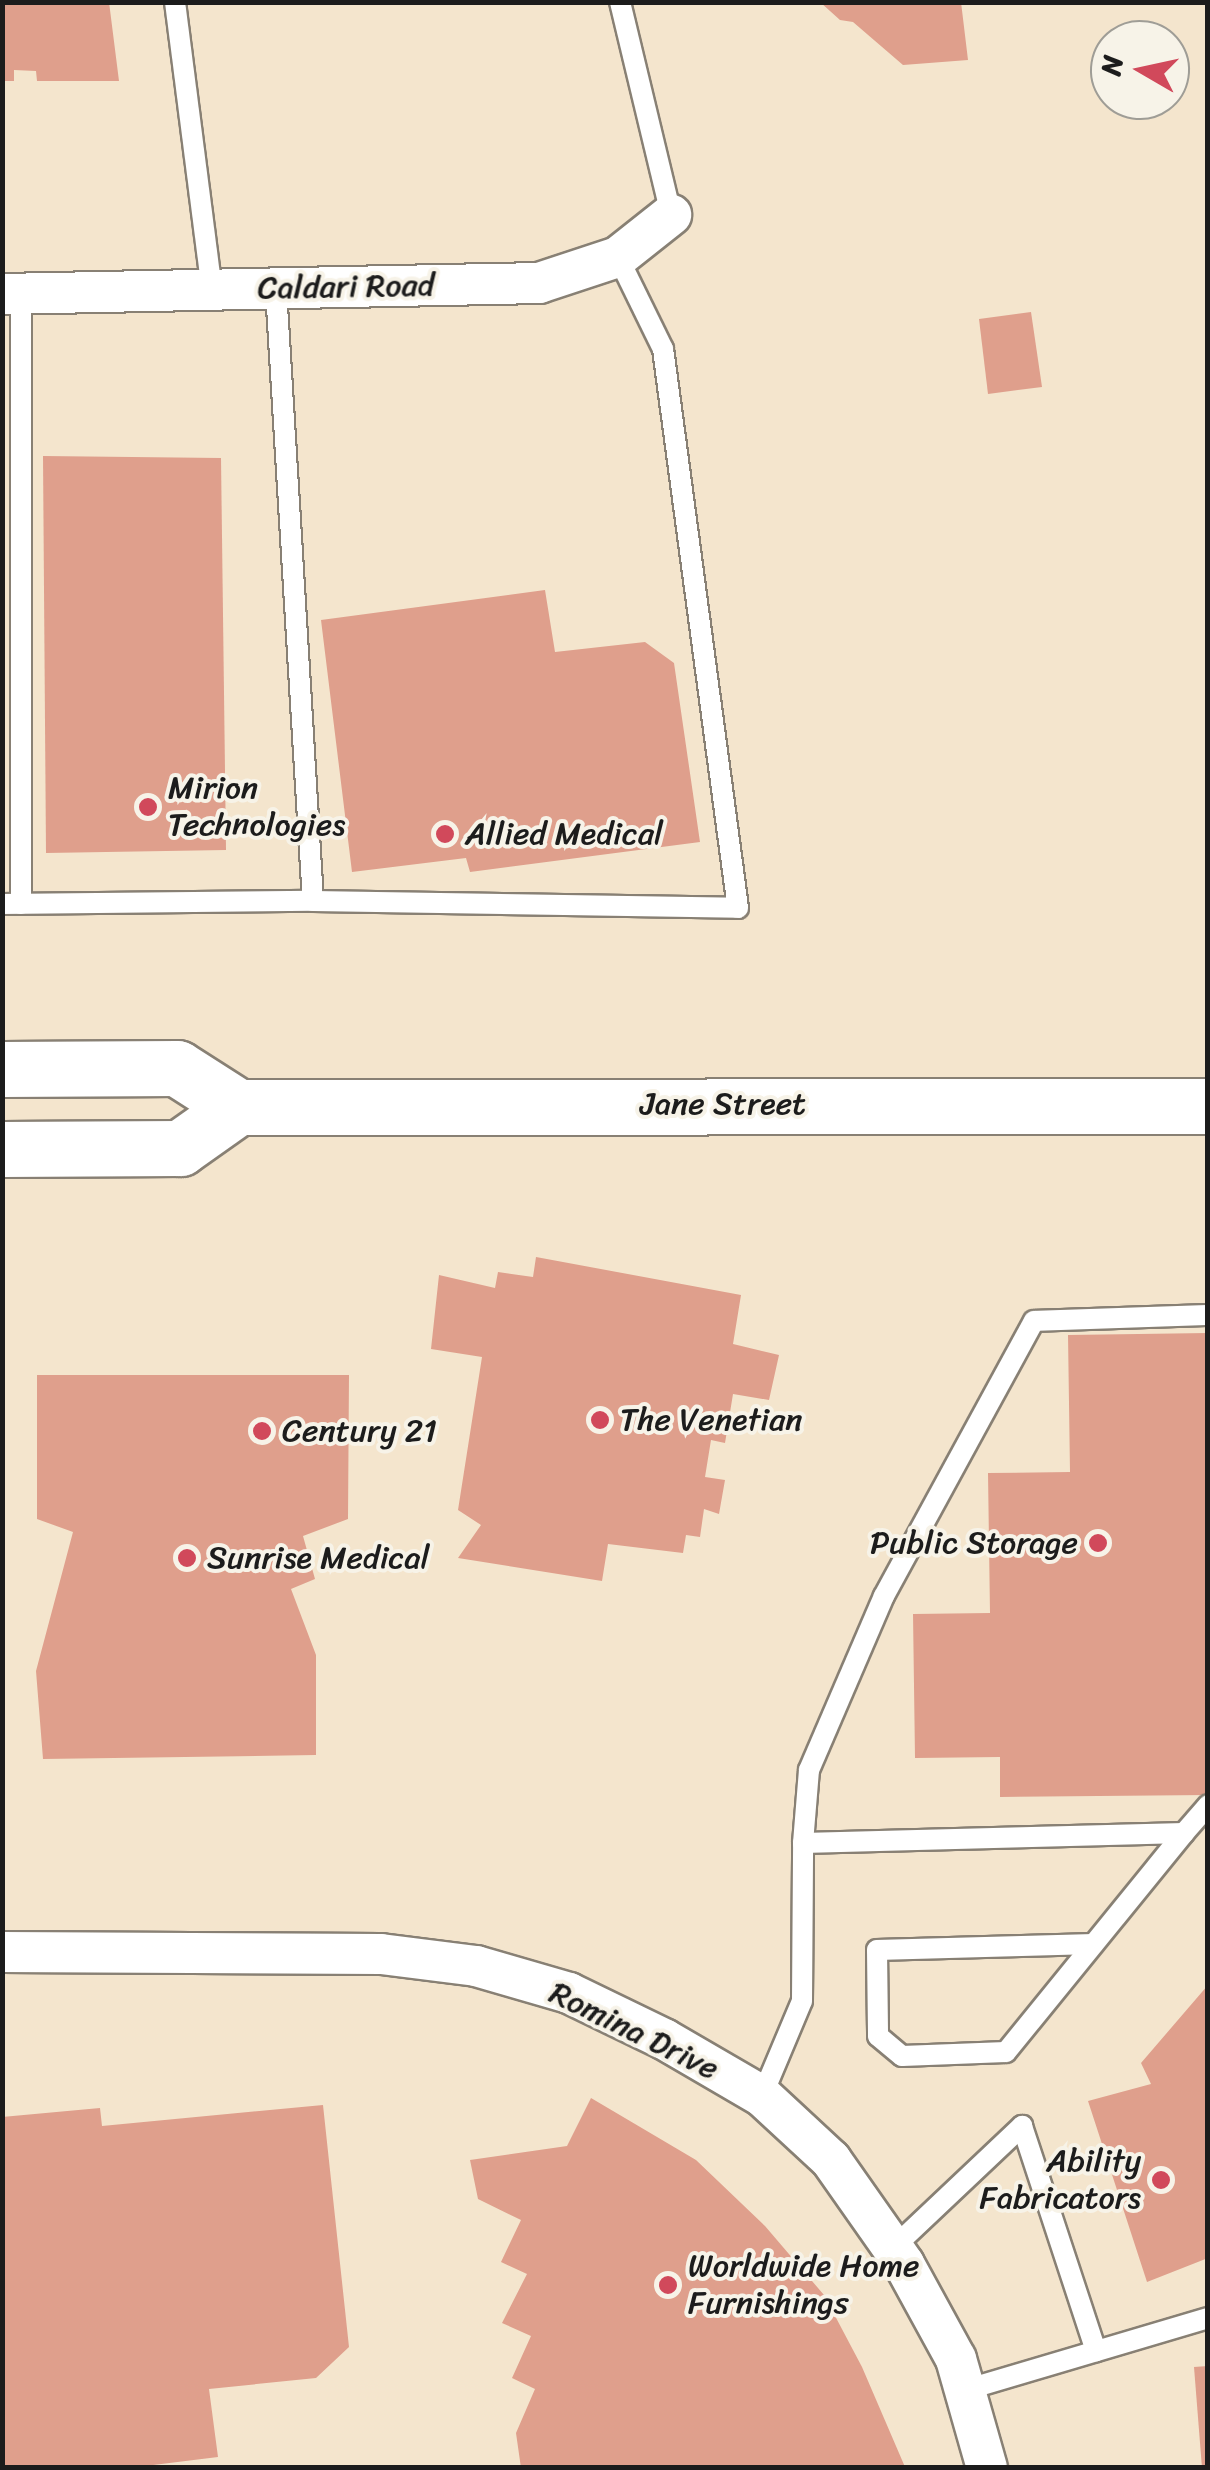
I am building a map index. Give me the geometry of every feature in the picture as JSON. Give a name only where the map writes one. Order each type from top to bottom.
[{"type":"main road","points":[[2,1070],[177,1068],[238,1107],[180,1148],[2,1148]]},
{"type":"main road","name":"Jane Street","points":[[238,1107],[1208,1106]]},
{"type":"street","name":"Caldari Road","points":[[12,294],[539,283],[618,257],[671,215]]},
{"type":"street","name":"Romina Drive","points":[[2,1952],[381,1954],[476,1966],[569,1993],[664,2039],[762,2096],[831,2160],[893,2248],[956,2360],[987,2468]]},
{"type":"lane","points":[[176,2],[212,290]]},
{"type":"lane","points":[[620,2],[671,215]]},
{"type":"lane","points":[[12,294],[12,904],[314,901],[738,908],[663,349],[618,257]]},
{"type":"lane","points":[[276,289],[314,901]]},
{"type":"lane","points":[[762,2096],[802,2001],[803,1843],[809,1770],[884,1596],[1034,1322],[1208,1315]]},
{"type":"lane","points":[[1093,1944],[876,1950],[878,2036],[902,2056],[1006,2052],[1208,1805]]},
{"type":"lane","points":[[803,1843],[1184,1834]]},
{"type":"lane","points":[[893,2248],[1022,2126],[1096,2351]]},
{"type":"lane","points":[[965,2390],[1208,2318]]},
{"type":"building","points":[[2,2],[109,2],[119,81],[37,81],[36,71],[14,70],[14,81],[2,81]]},
{"type":"building","points":[[820,2],[961,2],[968,60],[903,65],[853,22],[840,20]]},
{"type":"building","points":[[1031,312],[1042,387],[988,394],[979,319]]},
{"type":"building","points":[[43,456],[221,458],[226,850],[46,853]]},
{"type":"building","points":[[545,590],[555,652],[645,642],[674,663],[700,842],[470,872],[466,858],[352,872],[321,620]]},
{"type":"building","name":"The Venetian","points":[[536,1257],[741,1295],[733,1344],[779,1355],[769,1400],[733,1394],[725,1443],[711,1440],[705,1477],[725,1480],[719,1514],[704,1509],[700,1537],[686,1535],[683,1553],[608,1544],[602,1581],[458,1558],[481,1525],[458,1510],[482,1357],[431,1349],[439,1275],[495,1288],[498,1272],[533,1277]]},
{"type":"building","name":"Public Storage","points":[[1208,1333],[1208,1795],[1000,1797],[1000,1757],[915,1758],[913,1614],[990,1613],[988,1473],[1070,1472],[1068,1335]]},
{"type":"building","name":"Sunrise Medical","points":[[37,1375],[349,1375],[348,1519],[303,1536],[315,1579],[291,1589],[316,1655],[316,1755],[43,1759],[36,1671],[73,1532],[37,1519]]},
{"type":"building","name":"Ability Fabricators","points":[[1208,1985],[1208,2258],[1147,2282],[1088,2101],[1151,2084],[1141,2063]]},
{"type":"building","name":"Worldwide Home Furnishings","points":[[591,2098],[696,2160],[765,2226],[824,2295],[862,2367],[905,2467],[521,2468],[516,2433],[535,2389],[512,2378],[531,2336],[502,2323],[527,2274],[501,2262],[521,2220],[478,2199],[470,2160],[567,2146]]},
{"type":"building","points":[[323,2105],[349,2347],[316,2378],[209,2389],[218,2457],[129,2468],[2,2468],[2,2117],[100,2108],[102,2126]]},
{"type":"building","points":[[1208,2366],[1208,2468],[1202,2468],[1194,2367]]},
{"type":"place","name":"Mirion Technologies","points":[[148,807]]},
{"type":"place","name":"Allied Medical","points":[[445,834]]},
{"type":"place","name":"The Venetian","points":[[600,1420]]},
{"type":"place","name":"Century 21","points":[[262,1431]]},
{"type":"place","name":"Public Storage","points":[[1098,1543]]},
{"type":"place","name":"Sunrise Medical","points":[[187,1558]]},
{"type":"place","name":"Ability Fabricators","points":[[1161,2180]]},
{"type":"place","name":"Worldwide Home Furnishings","points":[[668,2285]]}]
